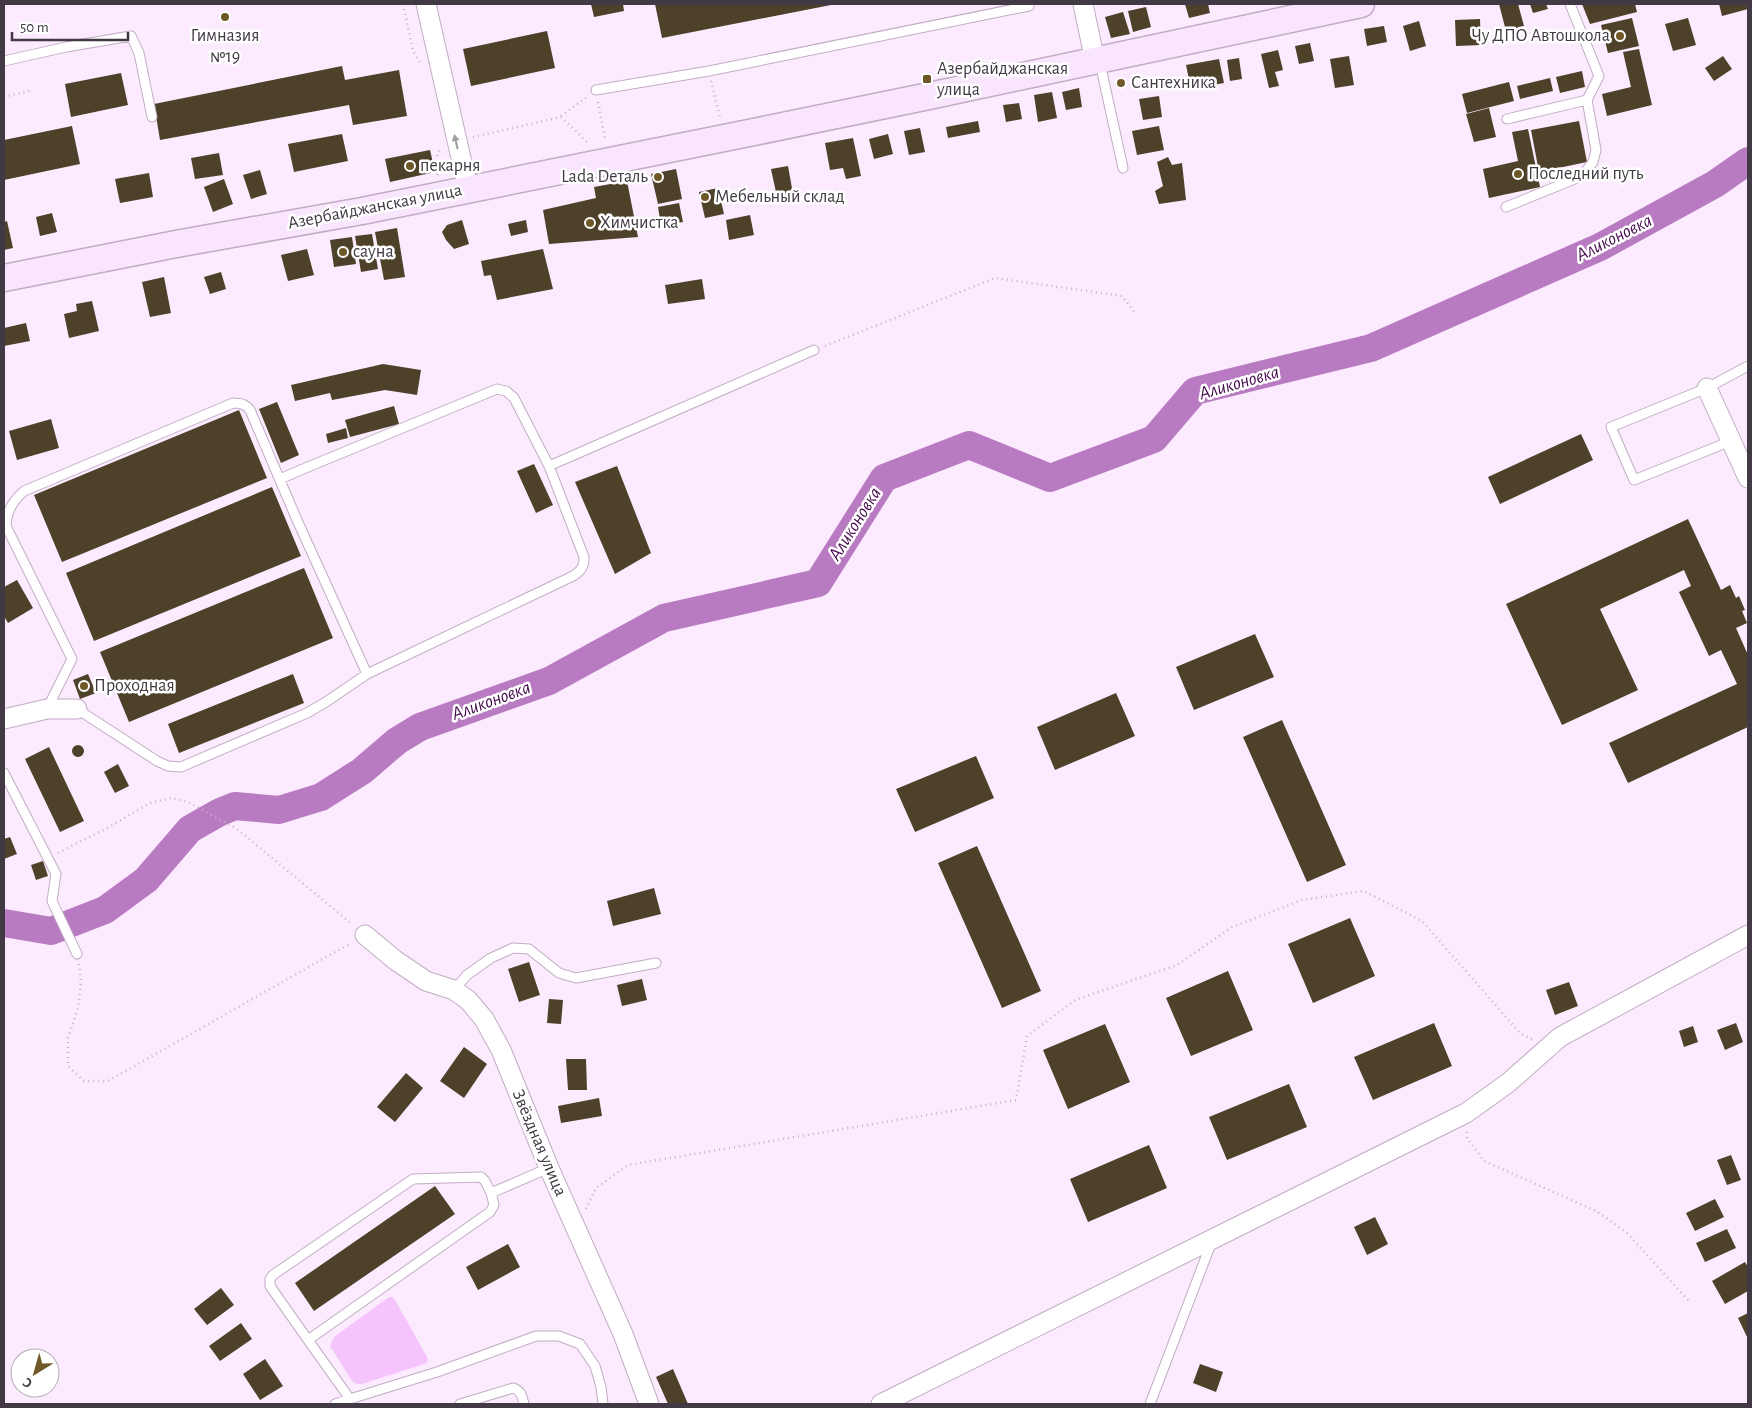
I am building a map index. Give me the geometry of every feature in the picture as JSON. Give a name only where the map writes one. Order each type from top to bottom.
[{"type":"main road","name":"Азербайджанская улица","points":[[4,278],[176,244],[362,211],[900,102],[1361,4]]},
{"type":"street","points":[[426,4],[468,189]]},
{"type":"street","points":[[1083,4],[1097,60]]},
{"type":"street","points":[[1707,388],[1748,478]]},
{"type":"street","points":[[4,719],[47,709],[78,709]]},
{"type":"street","name":"Звёздная улица","points":[[365,935],[395,960],[426,981],[454,990],[468,1000],[484,1018],[501,1050],[549,1168],[623,1334],[649,1404]]},
{"type":"street","points":[[881,1404],[1466,1113],[1508,1083],[1560,1037],[1748,935]]},
{"type":"lane","points":[[596,90],[709,71],[1029,6],[1029,4]]},
{"type":"lane","points":[[1506,207],[1582,176],[1593,162],[1596,150],[1587,100],[1599,76],[1570,4]]},
{"type":"lane","points":[[4,61],[66,47],[131,36],[139,53],[152,117]]},
{"type":"lane","points":[[1097,60],[1123,168]]},
{"type":"lane","points":[[1507,119],[1587,100]]},
{"type":"lane","points":[[549,466],[814,350]]},
{"type":"lane","points":[[1731,441],[1634,480],[1611,427],[1707,388],[1748,366]]},
{"type":"lane","points":[[78,709],[157,761],[168,766],[181,767],[307,713],[367,674],[580,571],[584,564],[584,557],[549,466],[514,398],[506,391],[497,389],[302,469],[280,480]]},
{"type":"lane","points":[[47,709],[72,658],[6,526],[10,506],[24,491],[233,403],[240,403],[250,410],[367,674]]},
{"type":"lane","points":[[4,773],[56,874],[52,901],[77,954]]},
{"type":"lane","points":[[454,990],[467,975],[491,958],[513,948],[529,949],[559,973],[576,978],[656,963]]},
{"type":"lane","points":[[491,1193],[549,1168]]},
{"type":"lane","points":[[308,1340],[490,1212],[494,1204],[485,1180],[481,1178],[413,1179],[273,1275],[270,1280],[270,1286],[308,1340],[350,1399]]},
{"type":"lane","points":[[1150,1404],[1213,1239]]},
{"type":"lane","points":[[335,1404],[437,1372],[536,1336],[560,1336],[580,1344],[595,1366],[601,1387],[602,1404]]},
{"type":"lane","points":[[460,1404],[513,1388],[521,1393],[524,1404]]},
{"type":"path","points":[[403,4],[413,51],[423,66]]},
{"type":"path","points":[[709,71],[720,116]]},
{"type":"path","points":[[4,97],[33,90]]},
{"type":"path","points":[[596,90],[606,139]]},
{"type":"path","points":[[436,177],[440,169],[437,156],[444,143],[561,117],[579,103]]},
{"type":"path","points":[[561,117],[588,143]]},
{"type":"path","points":[[814,350],[995,278],[1122,296],[1135,313]]},
{"type":"path","points":[[48,858],[109,827],[150,803],[171,798],[188,802],[237,829],[365,935],[108,1081],[84,1081],[68,1066],[68,1038],[78,1008],[81,980],[77,954]]},
{"type":"path","points":[[576,1228],[596,1188],[628,1165],[1016,1100],[1027,1036],[1075,1000],[1177,965],[1232,927],[1302,900],[1364,891],[1380,899],[1422,922],[1520,1032],[1532,1040],[1560,1037]]},
{"type":"path","points":[[1466,1113],[1468,1138],[1484,1161],[1596,1212],[1627,1233],[1689,1301]]},
{"type":"shaded area","points":[[389,1297],[395,1300],[428,1359],[427,1363],[357,1384],[352,1381],[330,1346],[334,1337]]},
{"type":"building","points":[[591,4],[623,4],[624,11],[594,17]]},
{"type":"building","points":[[655,4],[831,4],[831,5],[662,38]]},
{"type":"building","points":[[1185,4],[1208,4],[1210,13],[1189,18]]},
{"type":"building","points":[[1499,4],[1518,4],[1524,26],[1506,31]]},
{"type":"building","points":[[1530,4],[1546,4],[1548,9],[1533,13]]},
{"type":"building","points":[[1582,4],[1635,4],[1637,12],[1590,24]]},
{"type":"building","points":[[1719,4],[1748,4],[1748,9],[1722,16]]},
{"type":"building","points":[[1146,7],[1151,27],[1133,32],[1128,11]]},
{"type":"building","points":[[1123,12],[1130,34],[1111,38],[1105,17]]},
{"type":"building","name":"Чу ДПО Автошкола","points":[[1632,18],[1639,46],[1608,53],[1601,25]]},
{"type":"building","points":[[1688,18],[1696,45],[1673,51],[1665,24]]},
{"type":"building","points":[[1480,19],[1481,45],[1456,46],[1455,20]]},
{"type":"building","points":[[1419,21],[1426,46],[1410,51],[1403,26]]},
{"type":"building","points":[[1384,26],[1387,42],[1367,46],[1364,29]]},
{"type":"building","points":[[547,31],[555,68],[471,86],[463,49]]},
{"type":"building","points":[[1310,43],[1314,61],[1299,64],[1295,46]]},
{"type":"building","points":[[1639,49],[1652,105],[1607,116],[1602,94],[1631,87],[1623,52]]},
{"type":"building","points":[[1278,50],[1283,70],[1275,72],[1279,86],[1269,88],[1261,54]]},
{"type":"building","points":[[1349,56],[1354,85],[1335,88],[1330,59]]},
{"type":"building","points":[[1723,56],[1732,69],[1714,81],[1705,68]]},
{"type":"building","points":[[1239,58],[1242,79],[1230,81],[1227,60]]},
{"type":"building","points":[[1219,59],[1224,83],[1191,89],[1186,65]]},
{"type":"building","points":[[342,66],[345,80],[399,70],[407,116],[353,125],[349,105],[160,140],[154,104]]},
{"type":"building","points":[[1582,71],[1585,87],[1560,93],[1556,77]]},
{"type":"building","points":[[121,73],[128,105],[71,117],[65,84]]},
{"type":"building","points":[[1550,78],[1553,91],[1520,99],[1517,86]]},
{"type":"building","points":[[1509,82],[1514,101],[1467,113],[1462,94]]},
{"type":"building","points":[[1079,88],[1082,107],[1066,110],[1062,92]]},
{"type":"building","points":[[1052,92],[1057,118],[1038,122],[1034,95]]},
{"type":"building","points":[[1159,96],[1162,117],[1143,120],[1139,99]]},
{"type":"building","points":[[1019,103],[1022,119],[1006,122],[1003,105]]},
{"type":"building","points":[[1489,108],[1496,137],[1474,142],[1466,114]]},
{"type":"building","points":[[978,121],[980,132],[948,138],[946,127]]},
{"type":"building","points":[[1579,121],[1587,162],[1539,172],[1531,130]]},
{"type":"building","points":[[72,126],[80,164],[4,180],[4,140]]},
{"type":"building","points":[[1159,126],[1164,150],[1137,155],[1132,131]]},
{"type":"building","points":[[920,128],[925,152],[909,155],[904,131]]},
{"type":"building","points":[[1528,129],[1540,187],[1489,198],[1483,169],[1518,161],[1512,132]]},
{"type":"building","points":[[342,134],[348,161],[294,172],[288,144]]},
{"type":"building","points":[[888,134],[893,154],[874,159],[869,139]]},
{"type":"building","points":[[853,138],[861,176],[846,179],[843,168],[830,170],[825,143]]},
{"type":"building","name":"пекарня","points":[[430,150],[435,172],[390,182],[385,159]]},
{"type":"building","points":[[219,153],[223,175],[195,179],[191,158]]},
{"type":"building","points":[[1168,157],[1172,165],[1182,163],[1186,200],[1159,204],[1155,191],[1163,186],[1157,162]]},
{"type":"building","points":[[788,166],[793,194],[777,197],[771,169]]},
{"type":"building","points":[[676,169],[682,199],[658,204],[651,174]]},
{"type":"building","points":[[260,170],[267,194],[251,199],[243,175]]},
{"type":"building","points":[[149,173],[153,197],[120,203],[115,179]]},
{"type":"building","points":[[224,179],[233,204],[213,212],[204,187]]},
{"type":"building","name":"Химчистка","points":[[627,181],[638,237],[549,244],[543,210],[596,198],[594,187]]},
{"type":"building","points":[[718,188],[724,214],[705,218],[699,192]]},
{"type":"building","points":[[679,203],[683,222],[661,226],[658,207]]},
{"type":"building","points":[[52,213],[57,232],[40,236],[36,217]]},
{"type":"building","points":[[750,215],[754,235],[729,240],[726,220]]},
{"type":"building","points":[[462,220],[469,244],[454,249],[442,232],[447,225]]},
{"type":"building","points":[[526,220],[528,232],[511,236],[508,224]]},
{"type":"building","points":[[7,221],[13,248],[4,250],[4,222]]},
{"type":"building","points":[[397,228],[405,277],[384,280],[375,232]]},
{"type":"building","points":[[372,234],[378,269],[361,272],[355,236]]},
{"type":"building","name":"сауна","points":[[352,237],[356,264],[334,267],[330,240]]},
{"type":"building","points":[[307,249],[314,275],[288,281],[281,255]]},
{"type":"building","points":[[543,249],[553,289],[497,300],[491,275],[484,276],[481,261]]},
{"type":"building","points":[[221,272],[226,289],[210,294],[204,277]]},
{"type":"building","points":[[164,277],[171,313],[150,317],[142,282]]},
{"type":"building","points":[[702,279],[705,299],[668,304],[665,285]]},
{"type":"building","points":[[92,301],[99,331],[69,338],[64,314],[77,311],[76,304]]},
{"type":"building","points":[[26,323],[30,341],[4,346],[4,328]]},
{"type":"building","points":[[383,364],[421,370],[417,395],[385,390],[332,400],[330,393],[295,401],[291,385]]},
{"type":"building","points":[[277,402],[299,455],[281,463],[259,409]]},
{"type":"building","points":[[394,406],[399,424],[350,437],[345,420]]},
{"type":"building","points":[[239,410],[267,478],[62,562],[34,495]]},
{"type":"building","points":[[51,419],[59,448],[17,460],[9,431]]},
{"type":"building","points":[[346,428],[348,438],[328,443],[326,434]]},
{"type":"building","points":[[1581,434],[1593,460],[1500,504],[1488,477]]},
{"type":"building","points":[[534,464],[553,505],[536,513],[517,471]]},
{"type":"building","points":[[617,466],[651,553],[615,574],[575,482]]},
{"type":"building","points":[[272,487],[301,556],[94,641],[66,573]]},
{"type":"building","points":[[1688,519],[1721,590],[1730,585],[1736,598],[1739,596],[1745,610],[1742,611],[1747,623],[1736,628],[1748,655],[1748,727],[1628,783],[1609,743],[1737,684],[1721,650],[1709,656],[1679,592],[1691,586],[1684,570],[1600,609],[1638,690],[1562,725],[1506,604]]},
{"type":"building","points":[[304,568],[333,638],[129,722],[100,652]]},
{"type":"building","points":[[17,580],[33,608],[8,623],[4,616],[4,587]]},
{"type":"building","points":[[1255,634],[1274,677],[1194,710],[1176,667]]},
{"type":"building","name":"Проходная","points":[[88,674],[96,693],[80,699],[73,680]]},
{"type":"building","points":[[293,674],[304,703],[179,753],[168,724]]},
{"type":"building","points":[[1116,693],[1135,736],[1055,770],[1037,727]]},
{"type":"building","points":[[1282,720],[1346,865],[1307,882],[1243,737]]},
{"type":"building","points":[[76,745],[80,745],[84,751],[80,757],[76,757],[72,753],[72,749]]},
{"type":"building","points":[[49,747],[84,821],[60,832],[25,759]]},
{"type":"building","points":[[976,756],[994,798],[915,832],[896,789]]},
{"type":"building","points":[[118,764],[129,786],[115,793],[104,772]]},
{"type":"building","points":[[10,837],[17,854],[4,859],[4,839]]},
{"type":"building","points":[[977,846],[1041,991],[1002,1008],[938,863]]},
{"type":"building","points":[[43,861],[48,876],[36,880],[31,865]]},
{"type":"building","points":[[654,888],[661,914],[613,926],[607,901]]},
{"type":"building","points":[[1350,918],[1375,976],[1313,1003],[1288,944]]},
{"type":"building","points":[[529,962],[540,995],[519,1002],[508,969]]},
{"type":"building","points":[[1228,971],[1253,1030],[1191,1056],[1166,998]]},
{"type":"building","points":[[642,979],[647,1000],[622,1006],[617,985]]},
{"type":"building","points":[[1569,982],[1578,1006],[1555,1015],[1546,990]]},
{"type":"building","points":[[549,999],[563,1000],[561,1024],[547,1023]]},
{"type":"building","points":[[1434,1023],[1452,1066],[1373,1100],[1354,1057]]},
{"type":"building","points":[[1736,1023],[1743,1042],[1725,1050],[1717,1030]]},
{"type":"building","points":[[1105,1024],[1130,1082],[1068,1109],[1043,1050]]},
{"type":"building","points":[[1693,1026],[1698,1042],[1684,1047],[1679,1031]]},
{"type":"building","points":[[464,1047],[487,1064],[464,1098],[440,1081]]},
{"type":"building","points":[[566,1059],[586,1059],[587,1090],[568,1090]]},
{"type":"building","points":[[406,1073],[423,1088],[395,1122],[377,1107]]},
{"type":"building","points":[[1289,1084],[1307,1127],[1227,1160],[1209,1117]]},
{"type":"building","points":[[599,1098],[602,1116],[561,1123],[558,1106]]},
{"type":"building","points":[[1149,1145],[1167,1188],[1088,1222],[1070,1179]]},
{"type":"building","points":[[1731,1155],[1741,1180],[1727,1185],[1717,1160]]},
{"type":"building","points":[[435,1186],[455,1214],[314,1311],[295,1283]]},
{"type":"building","points":[[1715,1199],[1724,1217],[1695,1231],[1686,1213]]},
{"type":"building","points":[[1375,1217],[1388,1244],[1367,1255],[1354,1227]]},
{"type":"building","points":[[1727,1229],[1736,1248],[1705,1262],[1696,1243]]},
{"type":"building","points":[[508,1244],[520,1267],[478,1290],[466,1267]]},
{"type":"building","points":[[1745,1262],[1748,1267],[1748,1291],[1725,1304],[1712,1281]]},
{"type":"building","points":[[221,1288],[234,1305],[207,1325],[194,1309]]},
{"type":"building","points":[[1748,1313],[1748,1339],[1738,1318]]},
{"type":"building","points":[[241,1323],[252,1339],[220,1361],[209,1346]]},
{"type":"building","points":[[265,1359],[283,1386],[260,1400],[243,1374]]},
{"type":"building","points":[[1200,1364],[1223,1372],[1216,1392],[1193,1383]]},
{"type":"building","points":[[673,1369],[688,1404],[668,1404],[656,1377]]},
{"type":"waterway","name":"Аликоновка","points":[[4,923],[51,931],[105,910],[146,880],[190,829],[220,812],[235,806],[279,810],[321,797],[362,771],[397,741],[420,727],[549,681],[664,618],[818,583],[884,478],[969,445],[1050,478],[1154,439],[1195,391],[1371,348],[1600,247],[1715,184],[1748,161]]},
{"type":"place","name":"Гимназия №19","points":[[225,17]]},
{"type":"place","name":"Чу ДПО Автошкола","points":[[1620,36]]},
{"type":"place","name":"Азербайджанская улица","points":[[927,79]]},
{"type":"place","name":"Сантехника","points":[[1121,83]]},
{"type":"place","name":"пекарня","points":[[410,166]]},
{"type":"place","name":"Последний путь","points":[[1518,174]]},
{"type":"place","name":"Lada Dеталь","points":[[658,177]]},
{"type":"place","name":"Мебельный склад","points":[[705,197]]},
{"type":"place","name":"Химчистка","points":[[590,223]]},
{"type":"place","name":"сауна","points":[[343,252]]},
{"type":"place","name":"Проходная","points":[[84,686]]}]
